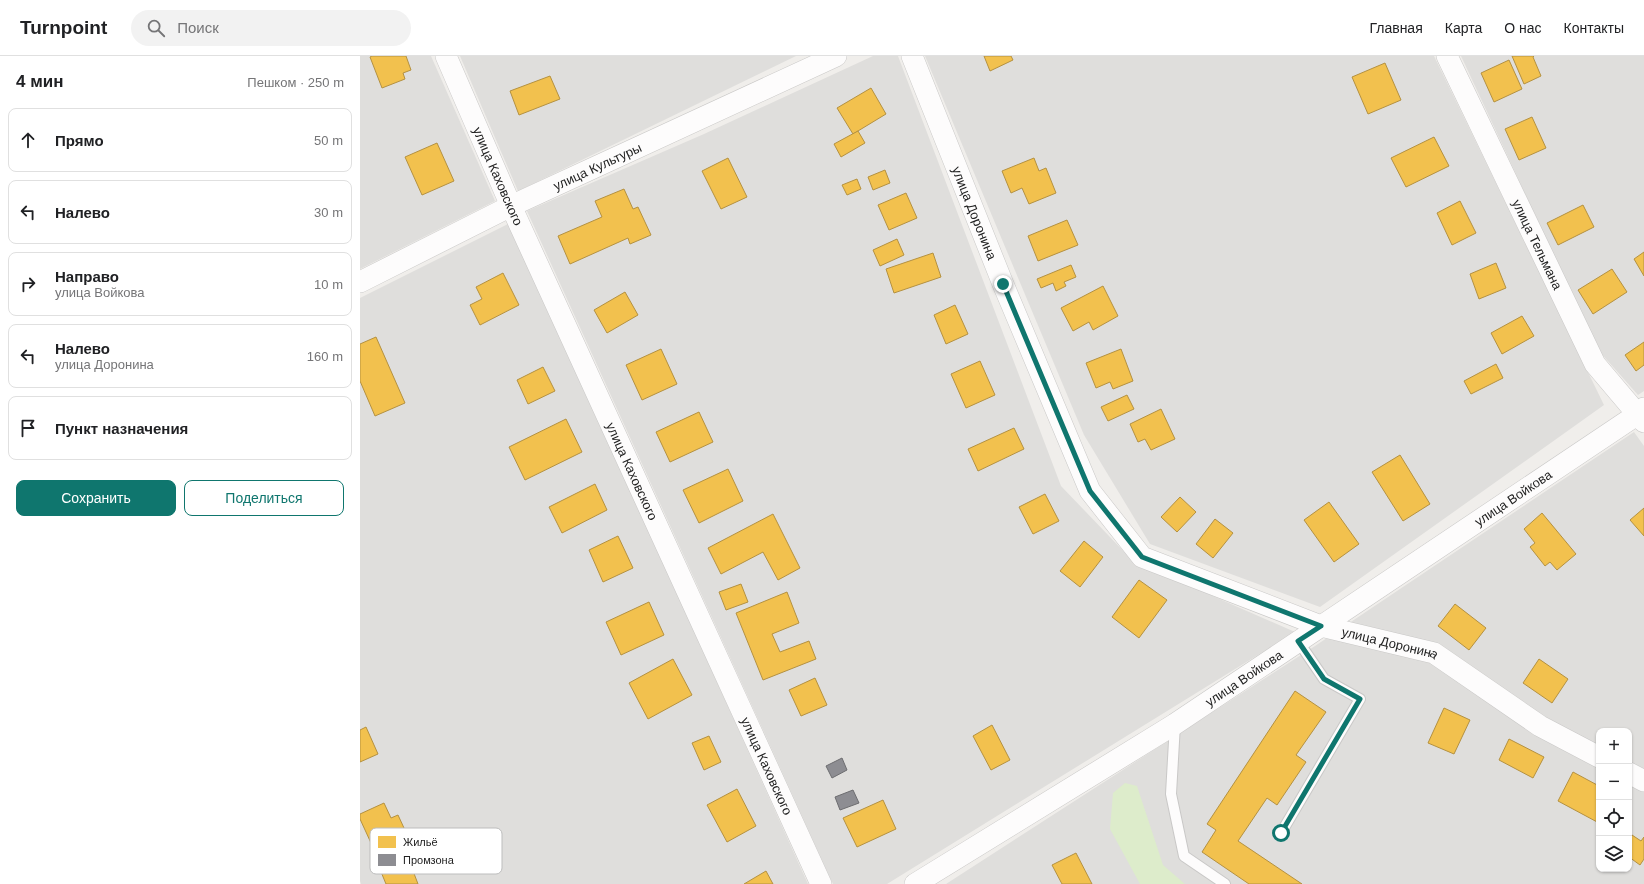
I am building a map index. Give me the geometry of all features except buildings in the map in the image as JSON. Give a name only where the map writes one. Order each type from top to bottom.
[{"type":"street","name":"улица Каховского","points":[[446,56],[511,206],[821,884]]},
{"type":"street","name":"улица Культуры","points":[[360,282],[511,206],[836,56]]},
{"type":"street","name":"улица Доронина","points":[[912,56],[1003,284],[1090,491],[1142,557],[1321,626],[1434,653],[1540,726],[1596,756]]},
{"type":"street","name":"улица Тельмана","points":[[1447,56],[1595,364],[1642,415]]},
{"type":"street","name":"улица Войкова","points":[[916,884],[1175,724],[1298,641],[1642,415]]},
{"type":"street","points":[[1632,775],[1644,781]]},
{"type":"lane","points":[[1281,833],[1360,699],[1324,679],[1298,641]]},
{"type":"lane","points":[[1175,724],[1171,794],[1184,856],[1225,884]]},
{"type":"shaded area","points":[[360,56],[431,56],[495,201],[360,269]]},
{"type":"shaded area","points":[[460,56],[796,56],[518,191]]},
{"type":"shaded area","points":[[873,56],[898,56],[1061,486],[1133,561],[1295,632],[887,884],[833,884],[527,211],[704,134]]},
{"type":"shaded area","points":[[925,56],[1434,56],[1604,405],[1320,607],[1150,544],[1084,435]]},
{"type":"shaded area","points":[[1461,56],[1644,56],[1644,391],[1638,395],[1598,350]]},
{"type":"shaded area","points":[[510,223],[808,884],[361,884],[360,298]]},
{"type":"shaded area","points":[[1634,432],[1644,446],[1644,884],[946,884],[1315,646]]},
{"type":"green space","points":[[1125,783],[1137,786],[1163,865],[1185,884],[1140,884],[1110,829],[1113,793]]},
{"type":"route","points":[[1003,284],[1090,491],[1142,557],[1321,626],[1298,641],[1324,679],[1360,699],[1281,833]]}]
